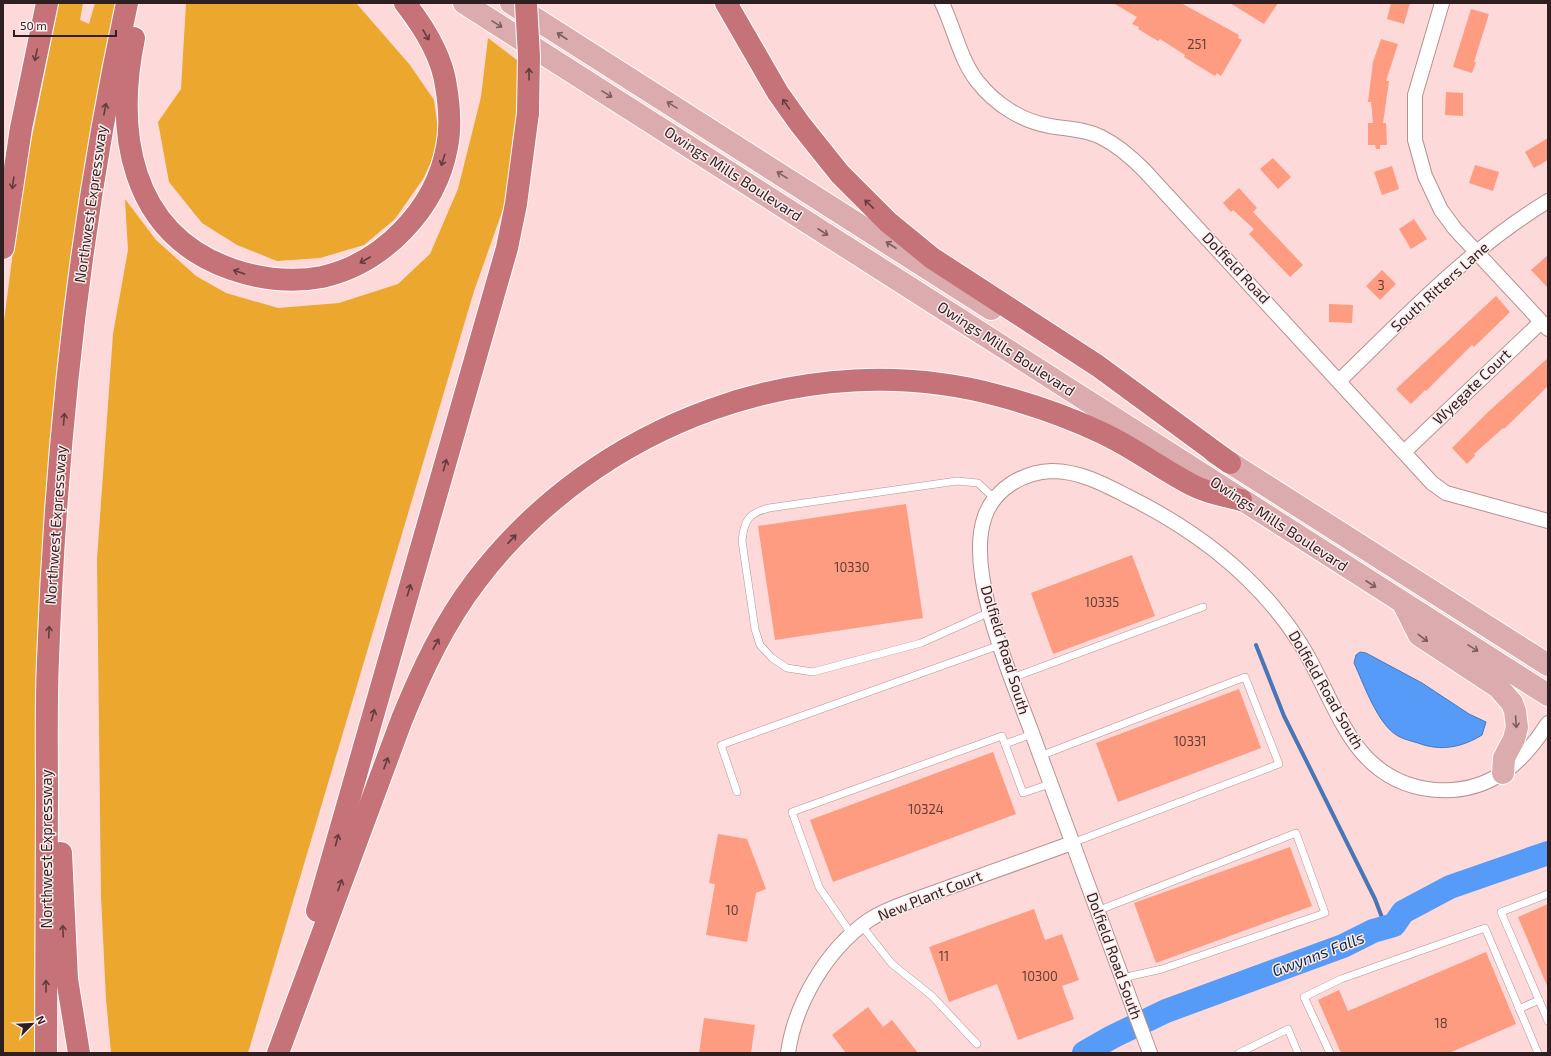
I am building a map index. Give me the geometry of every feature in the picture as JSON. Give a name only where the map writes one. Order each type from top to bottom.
[{"type":"highway","points":[[3,248],[21,128],[47,3]]},
{"type":"highway","name":"Northwest Expressway","points":[[46,1053],[47,664],[52,569],[68,373],[100,142],[127,3]]},
{"type":"highway","points":[[142,3],[129,64],[126,124],[130,151],[138,178],[150,206],[169,230],[191,249],[215,264],[249,275],[288,281],[323,277],[354,266],[378,252],[400,233],[422,207],[436,181],[448,146],[446,84],[431,43],[418,20],[405,3]]},
{"type":"highway","points":[[278,1053],[343,818],[507,248],[518,190],[528,112],[529,56],[526,3]]},
{"type":"highway","points":[[726,3],[778,93],[800,124],[840,174],[888,222],[932,258],[1098,366],[1230,463]]},
{"type":"highway","points":[[278,1053],[402,719],[420,675],[444,629],[475,582],[517,533],[575,482],[627,448],[676,423],[743,399],[785,389],[850,382],[899,381],[929,384],[997,395],[1065,417],[1100,431],[1194,486],[1241,500]]},
{"type":"highway","points":[[47,664],[57,694],[64,937],[72,1021],[79,1053]]},
{"type":"main road","name":"Owings Mills Boulevard","points":[[464,3],[1404,605],[1548,695]]},
{"type":"main road","name":"Owings Mills Boulevard","points":[[511,3],[1548,665]]},
{"type":"main road","points":[[897,280],[1003,333],[1544,676],[1548,677]]},
{"type":"main road","points":[[1404,605],[1419,636],[1498,687],[1512,703],[1515,711],[1517,727],[1514,739],[1504,758],[1503,773]]},
{"type":"street","name":"Dolfield Road","points":[[942,3],[967,65],[976,80],[987,92],[1015,114],[1032,121],[1084,131],[1100,137],[1130,157],[1144,170],[1432,483],[1446,493],[1548,521]]},
{"type":"street","name":"Wyegate Court","points":[[1404,452],[1544,325],[1476,253],[1441,210],[1425,176],[1415,140],[1415,95],[1442,3]]},
{"type":"street","name":"South Ritters Lane","points":[[1339,381],[1476,253],[1507,228],[1548,201]]},
{"type":"street","name":"Dolfield Road South","points":[[1150,1053],[1050,784],[1000,645],[990,612],[983,578],[980,540],[982,525],[986,511],[995,499],[1010,484],[1023,477],[1036,473],[1064,472],[1079,475],[1109,487],[1153,509],[1216,549],[1261,592],[1299,641],[1363,755],[1385,773],[1418,787],[1446,791],[1475,786],[1503,773],[1530,747],[1548,723]]},
{"type":"street","name":"New Plant Court","points":[[788,1053],[796,1020],[813,984],[836,951],[857,930],[889,909],[1072,843]]},
{"type":"lane","points":[[990,612],[921,642],[813,672],[788,668],[772,658],[760,645],[755,629],[742,541],[744,527],[750,516],[758,511],[769,508],[957,481],[978,483],[995,499]]},
{"type":"lane","points":[[1012,678],[1204,607]]},
{"type":"lane","points":[[737,792],[721,745],[1000,645]]},
{"type":"lane","points":[[1040,756],[1245,677],[1279,764],[1072,843]]},
{"type":"lane","points":[[1005,744],[1032,734]]},
{"type":"lane","points":[[977,1044],[932,996],[892,964],[857,930],[820,887],[792,812],[1002,736],[1023,794],[1050,784]]},
{"type":"lane","points":[[1097,911],[1296,833],[1325,913],[1162,969],[1122,978]]},
{"type":"lane","points":[[1548,894],[1501,912],[1548,1021]]},
{"type":"lane","points":[[1330,1053],[1304,997],[1341,979],[1484,928],[1538,1053]]},
{"type":"lane","points":[[1519,1009],[1539,1000]]},
{"type":"lane","points":[[1239,1053],[1288,1029],[1298,1053]]},
{"type":"shaded area","points":[[59,3],[83,3],[80,20],[89,24],[95,3],[119,3],[72,262],[36,1053],[3,1053],[3,329],[20,197]]},
{"type":"shaded area","points":[[186,3],[356,3],[410,65],[434,100],[440,143],[423,179],[395,219],[364,245],[320,258],[277,261],[237,245],[202,223],[169,182],[158,122],[181,89]]},
{"type":"shaded area","points":[[488,38],[521,63],[515,139],[507,198],[474,291],[248,1053],[111,1053],[106,999],[101,896],[97,559],[113,334],[128,250],[125,199],[156,240],[196,276],[226,293],[278,308],[339,303],[398,284],[430,254],[458,189],[481,97]]},
{"type":"water","points":[[1360,652],[1366,653],[1422,683],[1469,714],[1486,722],[1482,735],[1461,745],[1439,748],[1424,745],[1398,736],[1390,730],[1377,713],[1367,692],[1354,663],[1356,655]]},
{"type":"building","points":[[1113,3],[1181,3],[1239,35],[1238,38],[1242,40],[1221,76],[1217,73],[1215,76],[1184,57],[1185,55],[1160,39],[1158,41],[1138,29],[1139,27],[1132,24],[1137,17]]},
{"type":"building","points":[[1230,3],[1278,3],[1264,24]]},
{"type":"building","points":[[1391,3],[1410,3],[1404,24],[1387,19]]},
{"type":"building","points":[[1471,9],[1489,14],[1472,73],[1453,67]]},
{"type":"building","points":[[1381,39],[1398,44],[1386,81],[1389,81],[1383,123],[1386,123],[1387,145],[1380,145],[1380,149],[1376,149],[1375,145],[1368,145],[1368,123],[1373,123],[1371,102],[1368,102],[1373,62]]},
{"type":"building","points":[[1446,92],[1463,93],[1463,116],[1445,115]]},
{"type":"building","points":[[1548,138],[1548,160],[1534,168],[1525,152]]},
{"type":"building","points":[[1273,158],[1291,177],[1278,189],[1260,169]]},
{"type":"building","points":[[1475,165],[1499,172],[1493,191],[1469,183]]},
{"type":"building","points":[[1392,166],[1399,189],[1382,195],[1374,172]]},
{"type":"building","points":[[1239,188],[1257,208],[1253,212],[1303,265],[1290,277],[1249,234],[1254,229],[1233,210],[1231,212],[1223,203]]},
{"type":"building","points":[[1414,219],[1427,239],[1411,249],[1399,229]]},
{"type":"building","points":[[1548,255],[1548,288],[1531,270]]},
{"type":"building","points":[[1382,270],[1396,284],[1380,300],[1366,286]]},
{"type":"building","points":[[1496,296],[1510,312],[1474,347],[1472,345],[1411,404],[1396,389]]},
{"type":"building","points":[[1329,304],[1353,305],[1352,323],[1329,322]]},
{"type":"building","points":[[1548,358],[1548,386],[1504,429],[1503,428],[1474,454],[1475,456],[1467,464],[1452,448],[1488,412]]},
{"type":"building","points":[[906,504],[923,618],[775,640],[758,526]]},
{"type":"building","points":[[1132,555],[1155,616],[1053,654],[1031,593]]},
{"type":"building","points":[[1239,689],[1261,748],[1118,802],[1096,743]]},
{"type":"building","points":[[993,752],[1016,814],[833,882],[810,820]]},
{"type":"building","points":[[718,834],[747,839],[766,889],[756,893],[747,942],[706,935],[715,884],[709,883]]},
{"type":"building","points":[[1290,847],[1312,906],[1156,963],[1134,903]]},
{"type":"building","points":[[1548,904],[1548,988],[1518,917]]},
{"type":"building","points":[[1034,909],[1045,940],[1062,934],[1079,980],[1062,986],[1074,1019],[1018,1040],[997,984],[949,1002],[929,947]]},
{"type":"building","points":[[1486,952],[1516,1024],[1449,1053],[1341,1053],[1318,1000],[1339,990],[1348,1011]]},
{"type":"building","points":[[868,1007],[883,1027],[892,1020],[918,1053],[846,1053],[832,1035]]},
{"type":"building","points":[[704,1018],[755,1025],[751,1053],[699,1053]]},
{"type":"waterway","points":[[1256,645],[1284,716],[1375,899],[1386,928]]},
{"type":"waterway","name":"Gwynns Falls","points":[[1084,1053],[1112,1037],[1166,1011],[1343,946],[1373,931],[1394,925],[1403,912],[1450,887],[1548,853]]}]
